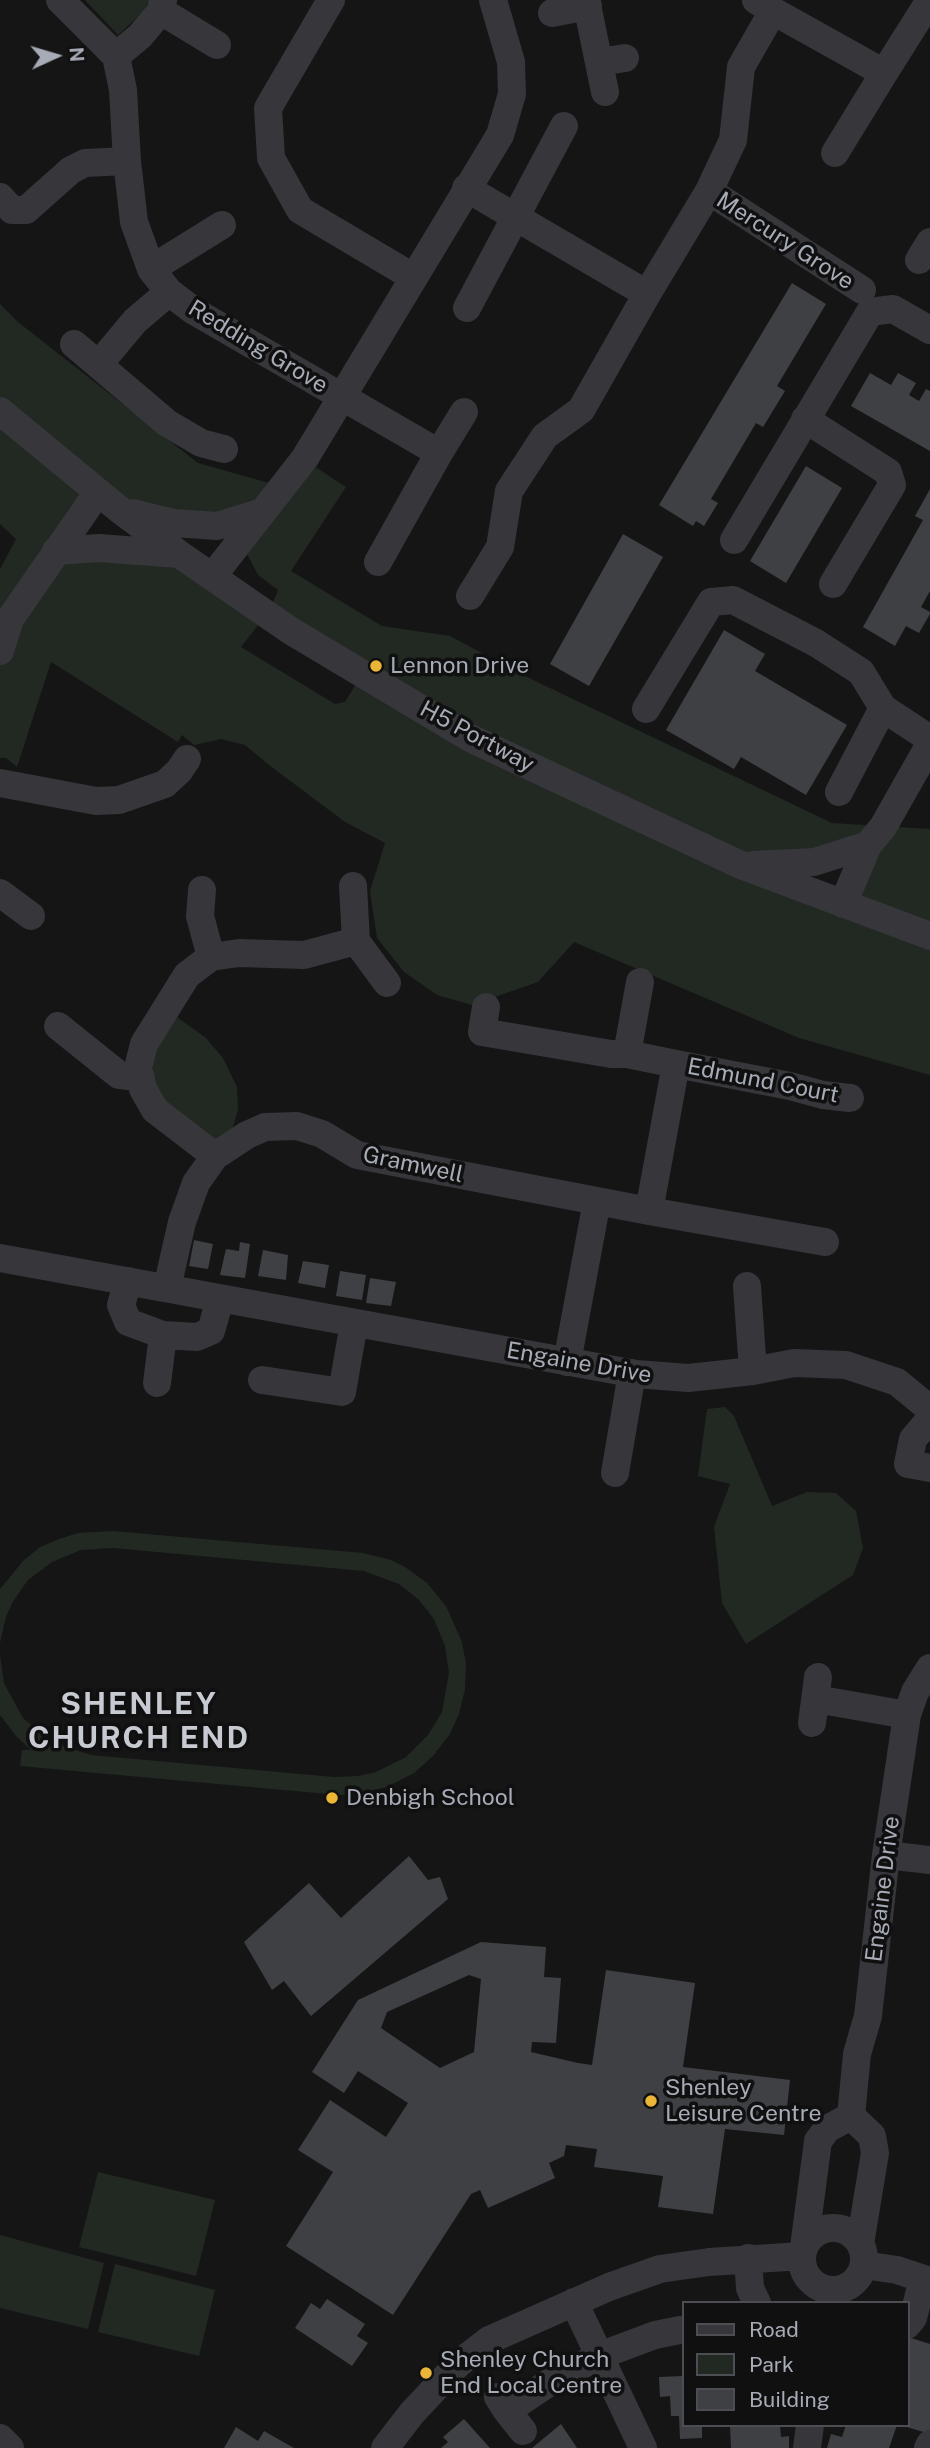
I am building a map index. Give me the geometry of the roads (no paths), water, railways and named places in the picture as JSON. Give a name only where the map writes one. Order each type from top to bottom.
[{"type":"street","points":[[60,0],[116,56],[140,36],[162,6],[217,45]]},
{"type":"street","points":[[331,0],[268,108],[271,158],[300,210],[413,277]]},
{"type":"street","points":[[212,577],[305,458],[500,135],[512,94],[511,62],[494,0]]},
{"type":"street","points":[[835,152],[930,0]]},
{"type":"street","points":[[552,13],[587,3],[612,60],[605,92]]},
{"type":"street","name":"Mercury Grove","points":[[470,596],[500,547],[509,491],[545,436],[581,410],[709,191],[733,140],[741,67],[764,6],[884,73]]},
{"type":"street","name":"Redding Grove","points":[[116,56],[123,90],[134,222],[151,269],[169,292],[194,311],[439,453]]},
{"type":"street","points":[[467,308],[564,126]]},
{"type":"street","points":[[0,197],[12,210],[26,210],[71,170],[85,163],[127,160]]},
{"type":"street","points":[[466,188],[647,294]]},
{"type":"street","name":"Mercury Grove","points":[[709,191],[862,290]]},
{"type":"street","points":[[151,269],[222,225]]},
{"type":"street","points":[[99,364],[135,321],[169,292]]},
{"type":"street","points":[[734,540],[870,312],[893,309],[930,330]]},
{"type":"street","points":[[74,344],[167,423],[201,443],[223,449]]},
{"type":"street","name":"H5 Portway","points":[[0,411],[120,510],[212,577],[291,631],[470,738],[743,866],[930,936]]},
{"type":"street","points":[[378,562],[464,412]]},
{"type":"street","points":[[805,419],[888,472],[892,485],[833,584]]},
{"type":"street","points":[[0,651],[10,619],[98,492]]},
{"type":"street","points":[[120,510],[174,523],[217,526],[262,512]]},
{"type":"street","points":[[56,551],[99,548],[179,554]]},
{"type":"street","points":[[646,709],[711,602],[733,600],[816,643],[861,673],[883,708],[930,739]]},
{"type":"street","points":[[839,792],[883,708]]},
{"type":"street","points":[[843,904],[868,845],[883,827],[930,744]]},
{"type":"street","points":[[0,782],[96,801],[119,800],[165,783],[179,771],[187,759]]},
{"type":"street","points":[[743,866],[814,862],[868,845]]},
{"type":"street","points":[[353,886],[356,941],[387,983]]},
{"type":"street","points":[[202,890],[200,916],[211,957]]},
{"type":"street","points":[[0,893],[32,916]]},
{"type":"street","points":[[215,1156],[155,1110],[143,1089],[138,1068],[144,1044],[187,975],[211,957],[239,953],[304,956],[356,941]]},
{"type":"street","points":[[627,1054],[640,982]]},
{"type":"street","points":[[58,1026],[119,1075],[141,1078]]},
{"type":"street","name":"Edmund Court","points":[[482,1028],[850,1098]]},
{"type":"street","name":"Edmund Court","points":[[649,1212],[676,1063]]},
{"type":"street","name":"Gramwell","points":[[167,1288],[182,1222],[196,1183],[215,1156],[247,1135],[265,1128],[297,1126],[322,1134],[357,1155],[649,1212],[825,1242]]},
{"type":"street","points":[[567,1362],[597,1201]]},
{"type":"street","name":"Engaine Drive","points":[[1,1263],[128,1281],[632,1373],[688,1378],[753,1371],[794,1363],[846,1365],[897,1382],[930,1409]]},
{"type":"street","points":[[128,1281],[121,1305],[128,1322],[163,1335],[197,1337],[211,1331],[219,1299]]},
{"type":"street","points":[[747,1286],[753,1371]]},
{"type":"street","points":[[262,1380],[342,1392],[354,1323]]},
{"type":"street","points":[[158,1382],[163,1335]]},
{"type":"street","points":[[615,1473],[632,1373]]},
{"type":"street","points":[[930,1419],[913,1439],[908,1464],[930,1468]]},
{"type":"street","name":"Engaine Drive","points":[[851,2116],[858,2054],[868,2016],[886,1855],[907,1715],[915,1692],[930,1668]]},
{"type":"street","points":[[815,1700],[907,1715]]},
{"type":"street","points":[[886,1855],[930,1860]]},
{"type":"street","points":[[851,2116],[872,2136],[875,2153],[862,2254],[855,2280],[831,2290],[814,2283],[804,2270],[803,2251],[818,2141],[827,2129],[851,2116]]},
{"type":"street","points":[[803,2251],[810,2238],[826,2228],[846,2231],[862,2254],[926,2280],[909,2323]]},
{"type":"street","points":[[385,2448],[412,2413],[458,2364],[489,2340],[574,2302],[660,2269],[803,2251]]},
{"type":"street","points":[[748,2258],[750,2288],[756,2301]]},
{"type":"street","points":[[574,2302],[643,2448]]},
{"type":"street","points":[[509,2413],[550,2382],[599,2356],[655,2335],[680,2330]]},
{"type":"street","points":[[807,2448],[810,2427]]},
{"type":"street","points":[[0,2438],[10,2448]]},
{"type":"place","name":"Lennon Drive","points":[[376,666]]},
{"type":"place","name":"Denbigh School","points":[[332,1798]]},
{"type":"place","name":"Shenley Leisure Centre","points":[[651,2101]]},
{"type":"place","name":"Shenley Church End Local Centre","points":[[426,2373]]},
{"type":"district","name":"SHENLEY CHURCH END","points":[[139,1722]]}]
